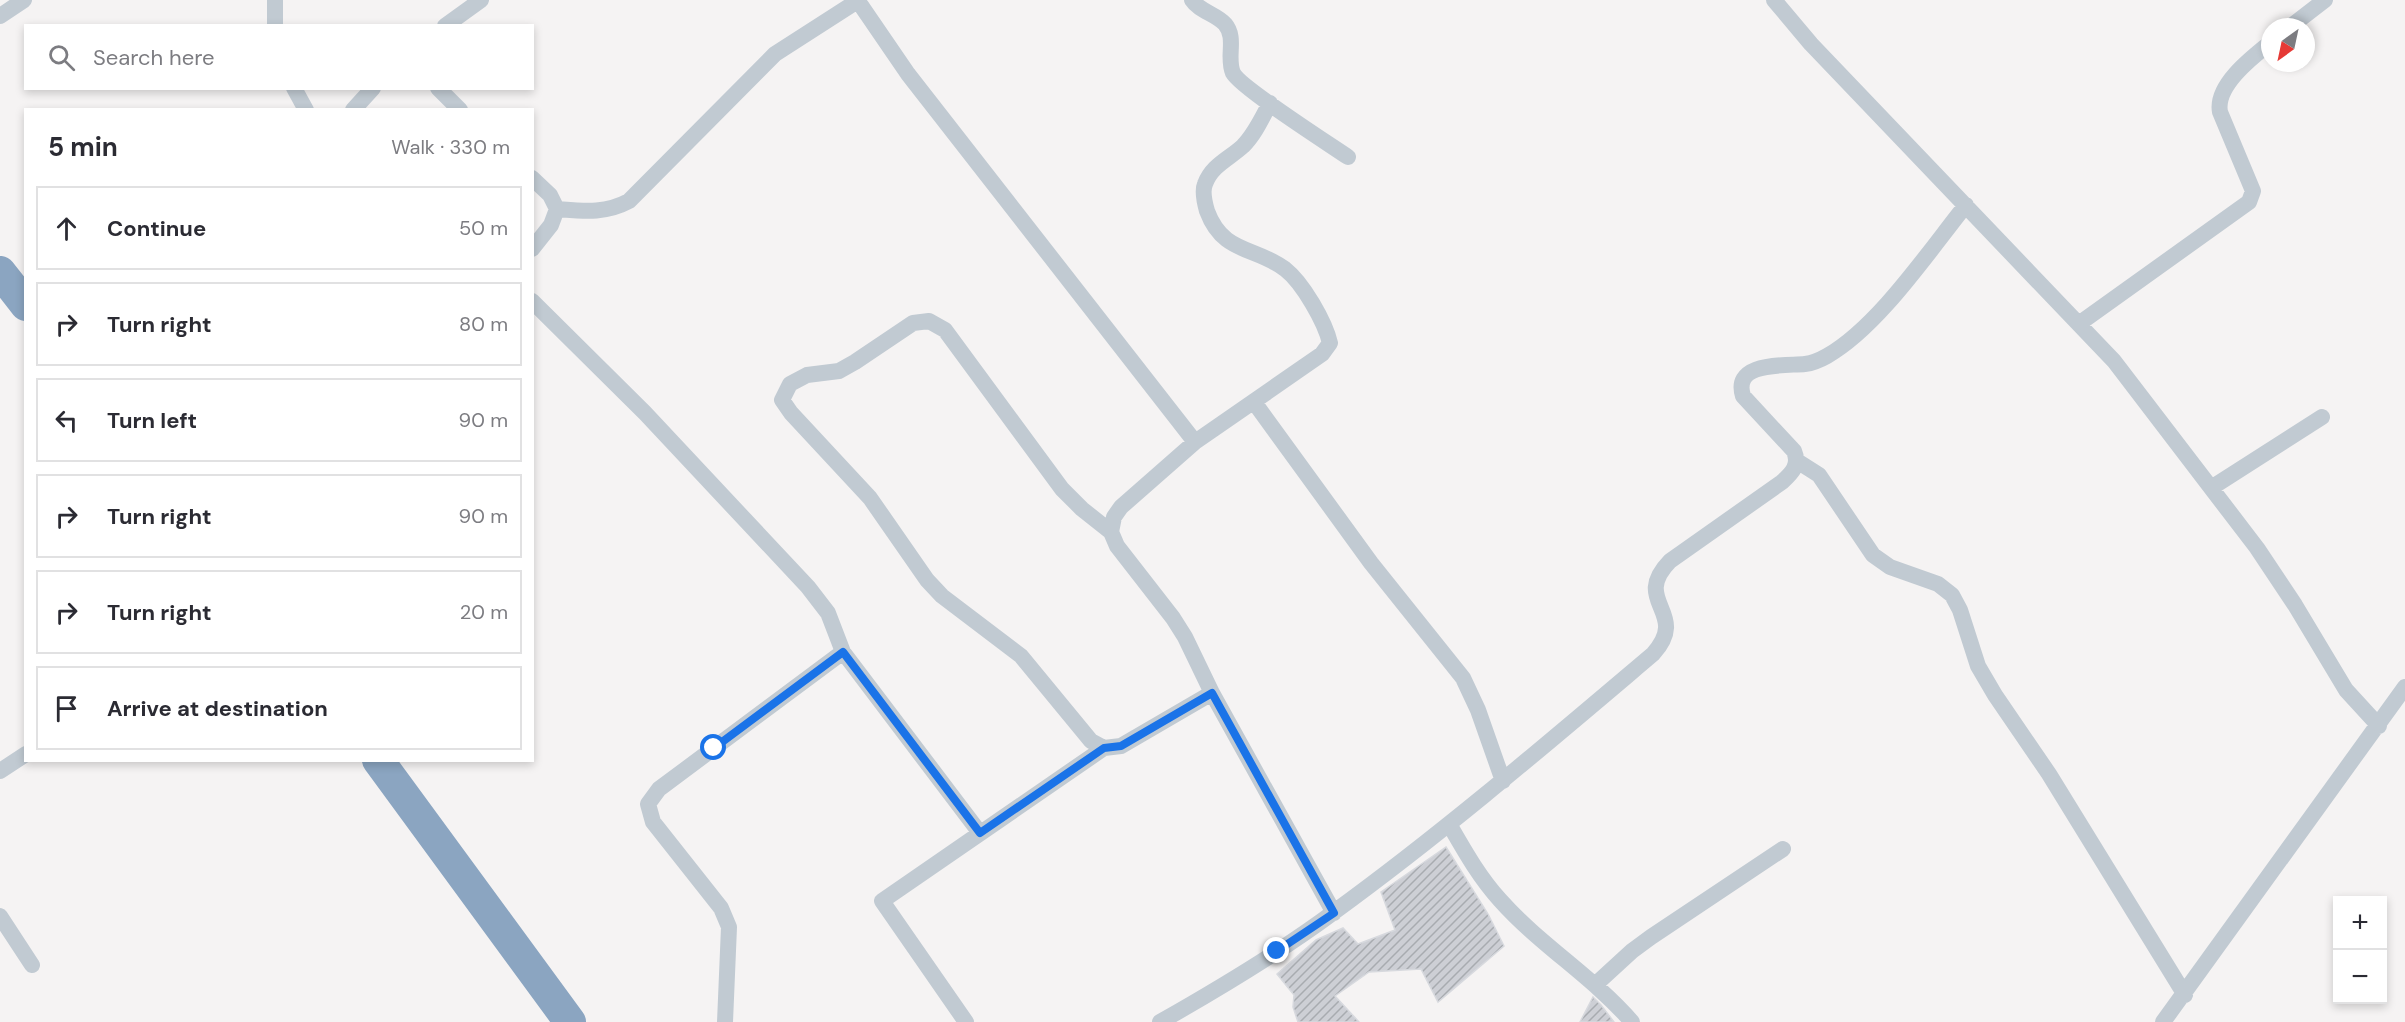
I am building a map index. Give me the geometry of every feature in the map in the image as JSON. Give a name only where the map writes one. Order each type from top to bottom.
[{"type":"highway","points":[[0,272],[24,302]]},
{"type":"highway","points":[[379,762],[570,1022]]},
{"type":"street","points":[[0,16],[24,0]]},
{"type":"street","points":[[275,0],[275,24]]},
{"type":"street","points":[[448,24],[481,0]]},
{"type":"street","points":[[1192,0],[1225,24],[1231,38],[1230,63],[1234,75],[1269,103],[1348,157]]},
{"type":"street","points":[[1774,0],[1811,44],[2114,361],[2257,548],[2295,605],[2346,690],[2379,726]]},
{"type":"street","points":[[2302,18],[2325,0]]},
{"type":"street","points":[[557,208],[597,212],[614,209],[629,201],[775,54],[859,1],[908,74],[1196,442]]},
{"type":"street","points":[[2080,323],[2249,202],[2253,191],[2220,112],[2218,100],[2223,89],[2261,51]]},
{"type":"street","points":[[295,90],[305,108]]},
{"type":"street","points":[[355,108],[371,90]]},
{"type":"street","points":[[440,90],[458,108]]},
{"type":"street","points":[[1111,532],[1114,517],[1121,507],[1196,442],[1322,354],[1330,343],[1327,328],[1298,282],[1285,269],[1227,242],[1214,227],[1206,207],[1203,187],[1211,171],[1243,146],[1255,131],[1269,103]]},
{"type":"street","points":[[534,180],[550,195],[557,208],[552,225],[534,247]]},
{"type":"street","points":[[1161,1022],[1259,964],[1334,913],[1503,781],[1661,645],[1667,633],[1667,626],[1654,585],[1663,568],[1782,482],[1793,471],[1797,461],[1794,451],[1787,442],[1743,396],[1741,389],[1745,378],[1756,369],[1766,366],[1807,364],[1842,346],[1890,299],[1966,205]]},
{"type":"street","points":[[534,302],[653,422],[808,587],[828,613],[843,652],[980,833]]},
{"type":"street","points":[[1104,748],[1090,741],[1021,656],[942,596],[927,580],[870,498],[791,413],[782,400],[790,384],[807,375],[839,370],[855,362],[913,323],[929,321],[945,330],[1062,489],[1082,509],[1111,532],[1117,546],[1179,627],[1212,693],[1334,913]]},
{"type":"street","points":[[1254,402],[1371,563],[1463,678],[1478,710],[1503,781]]},
{"type":"street","points":[[2211,488],[2322,417]]},
{"type":"street","points":[[1797,461],[1819,475],[1873,555],[1890,567],[1944,587],[1952,595],[1960,610],[1978,666],[2049,774],[2185,995]]},
{"type":"street","points":[[724,1022],[729,927],[721,908],[653,822],[648,804],[659,789],[843,652]]},
{"type":"street","points":[[2163,1022],[2185,995],[2405,687]]},
{"type":"street","points":[[966,1022],[882,901],[1104,748],[1121,746],[1212,693]]},
{"type":"street","points":[[0,771],[24,755]]},
{"type":"street","points":[[1449,824],[1472,864],[1500,901],[1596,984],[1632,1022]]},
{"type":"street","points":[[1596,984],[1651,937],[1783,849]]},
{"type":"street","points":[[0,916],[32,965]]},
{"type":"building","points":[[1446,847],[1488,914],[1504,946],[1438,1002],[1421,969],[1369,972],[1335,996],[1359,1022],[1298,1022],[1293,1007],[1294,995],[1277,974],[1316,940],[1343,928],[1358,944],[1395,930],[1381,892]]},
{"type":"building","points":[[1593,997],[1601,1005],[1614,1022],[1580,1022]]},
{"type":"route","points":[[714,748],[843,652],[980,833],[1104,748],[1121,746],[1212,693],[1334,913],[1277,951]]}]
